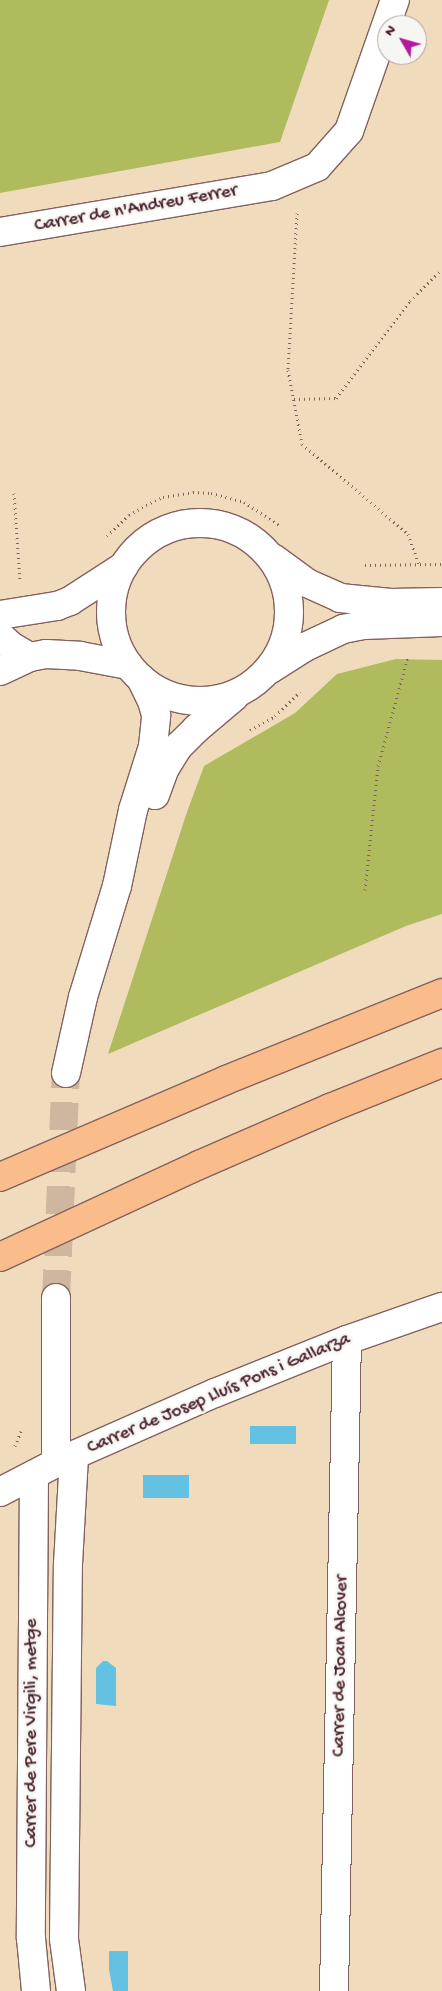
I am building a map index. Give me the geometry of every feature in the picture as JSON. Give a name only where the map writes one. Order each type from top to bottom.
[{"type":"highway","points":[[0,1177],[288,1054],[442,993]]},
{"type":"highway","points":[[0,1257],[198,1165],[330,1108],[442,1064]]},
{"type":"street","points":[[316,167],[348,131],[395,0]]},
{"type":"street","name":"Carrer de n'Andreu Ferrer","points":[[0,232],[272,186],[316,167]]},
{"type":"street","points":[[66,1073],[81,1006],[117,886],[133,810],[154,746],[156,730],[152,701],[121,653],[111,622],[112,595],[124,566],[134,552],[151,538],[171,528],[187,524],[217,525],[244,534],[308,583],[340,598],[391,603],[442,602]]},
{"type":"street","points":[[117,886],[171,758],[196,729],[255,680],[273,662],[285,638],[289,608],[281,574],[269,555]]},
{"type":"street","points":[[0,615],[57,606],[70,601],[124,566]]},
{"type":"street","points":[[0,671],[30,657],[62,654],[134,671],[161,693],[194,701],[222,698],[255,680],[305,647],[343,629],[364,625],[442,622]]},
{"type":"street","points":[[0,636],[11,646],[30,657]]},
{"type":"street","points":[[56,1298],[54,1464],[68,1564],[64,1938],[71,1991]]},
{"type":"street","name":"Carrer de Josep Lluís Pons i Gallarza","points":[[0,1492],[54,1464],[215,1393],[347,1340],[442,1307]]},
{"type":"street","name":"Carrer de Joan Alcover","points":[[334,1991],[347,1340]]},
{"type":"street","name":"Carrer de Pere Virgili, metge","points":[[36,1991],[31,1938],[54,1464]]},
{"type":"path","points":[[316,167],[296,215],[288,370],[302,444],[408,534],[419,565]]},
{"type":"path","points":[[294,399],[336,398],[410,300],[442,269]]},
{"type":"path","points":[[105,539],[115,527],[146,504],[163,498],[193,492],[212,493],[244,502],[260,510],[284,529]]},
{"type":"path","points":[[14,493],[20,582],[24,584]]},
{"type":"path","points":[[361,565],[442,564]]},
{"type":"path","points":[[365,890],[378,766],[410,649]]},
{"type":"path","points":[[243,733],[275,716],[304,688]]},
{"type":"green space","points":[[0,0],[329,0],[280,142],[0,193]]},
{"type":"green space","points":[[396,659],[442,660],[442,914],[406,926],[108,1054],[187,812],[204,766],[295,713],[337,674]]},
{"type":"water","points":[[250,1426],[296,1426],[296,1444],[250,1444]]},
{"type":"water","points":[[143,1475],[189,1475],[189,1498],[143,1498]]},
{"type":"water","points":[[103,1661],[107,1661],[116,1668],[116,1706],[96,1704],[96,1668]]},
{"type":"water","points":[[109,1951],[128,1951],[128,1991],[113,1991],[109,1970]]},
{"type":"tunnel","points":[[56,1298],[66,1073]]}]
